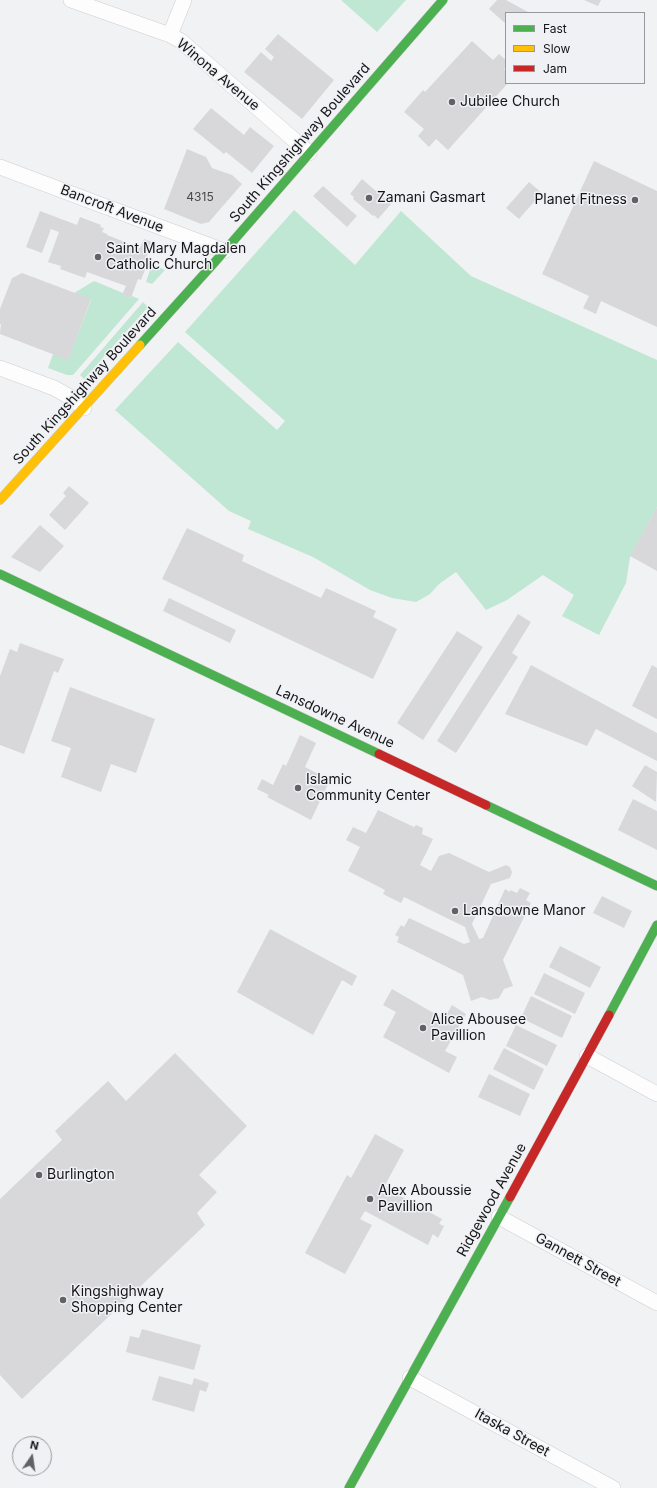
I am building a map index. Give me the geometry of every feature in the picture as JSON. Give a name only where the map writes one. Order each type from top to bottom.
[{"type":"street","name":"Winona Avenue","points":[[71,0],[170,35],[180,41],[309,153]]},
{"type":"street","points":[[170,35],[184,0]]},
{"type":"street","name":"South Kingshighway Boulevard","points":[[0,500],[224,251],[443,0]]},
{"type":"street","name":"Bancroft Avenue","points":[[0,166],[224,251]]},
{"type":"street","points":[[0,368],[54,388],[70,397],[84,408]]},
{"type":"street","name":"Lansdowne Avenue","points":[[0,574],[657,886]]},
{"type":"street","name":"Ridgewood Avenue","points":[[349,1488],[587,1056],[657,924]]},
{"type":"street","points":[[587,1056],[657,1094]]},
{"type":"street","name":"Gannett Street","points":[[499,1217],[657,1303]]},
{"type":"street","name":"Itaska Street","points":[[410,1378],[613,1488]]},
{"type":"green space","points":[[341,0],[406,0],[377,32]]},
{"type":"green space","points":[[294,210],[355,265],[401,211],[471,276],[657,360],[657,507],[630,557],[626,583],[599,635],[562,616],[574,595],[543,575],[507,600],[486,610],[456,572],[439,584],[430,594],[416,602],[392,598],[370,590],[313,557],[248,529],[251,521],[229,511],[115,410],[178,342],[277,430],[285,421],[185,332]]},
{"type":"green space","points":[[152,264],[165,270],[152,284],[146,282]]},
{"type":"green space","points":[[94,281],[123,293],[123,295],[131,298],[132,296],[139,299],[73,375],[67,375],[48,368],[53,354],[68,359],[91,300],[74,293]]},
{"type":"green space","points":[[143,302],[148,307],[84,379],[80,375]]},
{"type":"building","points":[[497,0],[506,0],[528,12],[505,12],[505,23],[489,9]]},
{"type":"building","points":[[584,0],[601,0],[598,6]]},
{"type":"building","points":[[278,34],[334,80],[302,119],[244,72],[261,52],[271,61],[274,57],[265,49]]},
{"type":"building","name":"Jubilee Church","points":[[472,41],[493,60],[499,54],[505,59],[505,84],[507,84],[448,150],[436,139],[429,147],[418,136],[424,129],[404,112],[423,90],[425,92]]},
{"type":"building","points":[[211,108],[244,135],[250,127],[274,146],[252,173],[226,152],[224,154],[193,129]]},
{"type":"building","points":[[187,149],[206,157],[212,168],[232,175],[242,184],[209,222],[201,224],[164,209]]},
{"type":"building","points":[[594,161],[657,191],[657,327],[601,301],[596,314],[583,308],[589,296],[542,274]]},
{"type":"building","name":"Zamani Gasmart","points":[[362,179],[391,204],[378,219],[353,199],[354,197],[350,194]]},
{"type":"building","points":[[529,182],[542,193],[519,219],[506,208]]},
{"type":"building","points":[[323,186],[357,216],[347,227],[313,196]]},
{"type":"building","name":"Saint Mary Magdalen Catholic Church","points":[[40,211],[77,225],[80,217],[101,225],[100,227],[104,228],[102,232],[107,235],[140,248],[144,239],[152,242],[145,261],[148,262],[141,280],[138,279],[131,298],[122,295],[126,286],[87,272],[85,278],[60,269],[61,266],[48,262],[59,232],[51,229],[42,253],[26,247]]},
{"type":"building","points":[[22,273],[91,299],[68,360],[0,334],[0,309],[12,278]]},
{"type":"building","points":[[69,486],[89,503],[65,530],[49,515],[66,496],[63,493]]},
{"type":"building","points":[[657,507],[657,571],[630,556]]},
{"type":"building","points":[[40,525],[64,546],[40,572],[11,557]]},
{"type":"building","points":[[187,528],[244,555],[242,561],[321,598],[326,588],[376,611],[373,617],[397,629],[373,679],[162,579]]},
{"type":"building","points":[[169,598],[236,630],[230,643],[163,611]]},
{"type":"building","points":[[518,614],[531,622],[512,653],[518,657],[456,753],[437,741]]},
{"type":"building","points":[[457,631],[483,647],[423,740],[397,723]]},
{"type":"building","points":[[20,643],[64,659],[58,673],[54,671],[24,754],[0,745],[0,676],[10,649],[17,652]]},
{"type":"building","points":[[531,665],[657,733],[657,761],[596,729],[587,746],[505,714]]},
{"type":"building","points":[[652,665],[657,668],[657,719],[632,706]]},
{"type":"building","points":[[70,687],[155,719],[136,773],[111,764],[101,792],[61,777],[71,748],[51,741]]},
{"type":"building","points":[[300,735],[316,743],[305,767],[330,780],[311,820],[267,797],[269,795],[257,789],[262,779],[273,785],[283,764],[286,766]]},
{"type":"building","points":[[645,765],[657,772],[656,802],[632,786]]},
{"type":"building","points":[[633,799],[657,811],[657,850],[618,830]]},
{"type":"building","name":"Lansdowne Manor","points":[[378,810],[414,827],[416,825],[423,828],[422,834],[433,839],[420,865],[431,871],[439,856],[449,853],[489,872],[506,865],[510,867],[512,872],[510,878],[491,884],[472,924],[479,939],[483,938],[505,889],[510,892],[510,890],[517,893],[520,888],[530,893],[526,900],[531,903],[503,960],[513,986],[504,989],[499,998],[490,1000],[482,997],[471,1001],[463,975],[397,942],[399,937],[395,935],[401,925],[404,927],[409,918],[464,944],[470,942],[465,927],[404,897],[401,903],[383,894],[385,890],[348,871],[360,847],[346,840],[353,827],[366,833]]},
{"type":"building","points":[[602,896],[632,911],[624,928],[593,913]]},
{"type":"building","points":[[270,929],[357,976],[352,986],[342,980],[313,1035],[237,992]]},
{"type":"building","points":[[560,946],[601,967],[590,988],[549,967]]},
{"type":"building","points":[[544,973],[585,993],[575,1014],[534,994]]},
{"type":"building","name":"Alice Abousee Pavillion","points":[[392,989],[444,1019],[452,1005],[466,1014],[445,1051],[457,1057],[449,1073],[383,1037],[396,1012],[383,1005]]},
{"type":"building","points":[[531,996],[572,1016],[562,1038],[521,1018]]},
{"type":"building","points":[[516,1025],[557,1045],[547,1066],[506,1046]]},
{"type":"building","points":[[504,1048],[544,1069],[534,1090],[493,1069]]},
{"type":"building","name":"Kingshighway Shopping Center","points":[[175,1053],[247,1126],[199,1175],[217,1192],[197,1213],[205,1225],[22,1399],[0,1375],[0,1199],[62,1140],[55,1131],[108,1081],[126,1101]]},
{"type":"building","points":[[489,1074],[530,1094],[520,1116],[478,1097]]},
{"type":"building","name":"Alex Aboussie Pavillion","points":[[375,1134],[404,1150],[384,1187],[442,1219],[439,1224],[444,1226],[438,1238],[433,1234],[428,1245],[365,1211],[360,1219],[372,1225],[345,1274],[305,1253],[347,1175],[351,1178]]},
{"type":"building","points":[[142,1329],[201,1345],[194,1370],[126,1352],[130,1336],[139,1338]]},
{"type":"building","points":[[159,1376],[192,1385],[194,1378],[209,1383],[206,1392],[200,1390],[194,1412],[152,1400]]},
{"type":"traffic: fast","points":[[140,345],[214,263],[443,0]]},
{"type":"traffic: fast","points":[[0,574],[379,754]]},
{"type":"traffic: fast","points":[[486,805],[657,886]]},
{"type":"traffic: fast","points":[[609,1015],[657,925]]},
{"type":"traffic: fast","points":[[349,1488],[510,1197]]},
{"type":"traffic: slow","points":[[0,500],[140,345]]},
{"type":"traffic: jam","points":[[379,754],[486,805]]},
{"type":"traffic: jam","points":[[510,1197],[609,1015]]},
{"type":"place","name":"Jubilee Church","points":[[452,102]]},
{"type":"place","name":"Zamani Gasmart","points":[[369,198]]},
{"type":"place","name":"Planet Fitness","points":[[635,200]]},
{"type":"place","name":"Saint Mary Magdalen Catholic Church","points":[[98,257]]},
{"type":"place","name":"Islamic Community Center","points":[[298,788]]},
{"type":"place","name":"Lansdowne Manor","points":[[455,911]]},
{"type":"place","name":"Alice Abousee Pavillion","points":[[423,1028]]},
{"type":"place","name":"Burlington","points":[[39,1175]]},
{"type":"place","name":"Alex Aboussie Pavillion","points":[[370,1199]]},
{"type":"place","name":"Kingshighway Shopping Center","points":[[63,1300]]}]
